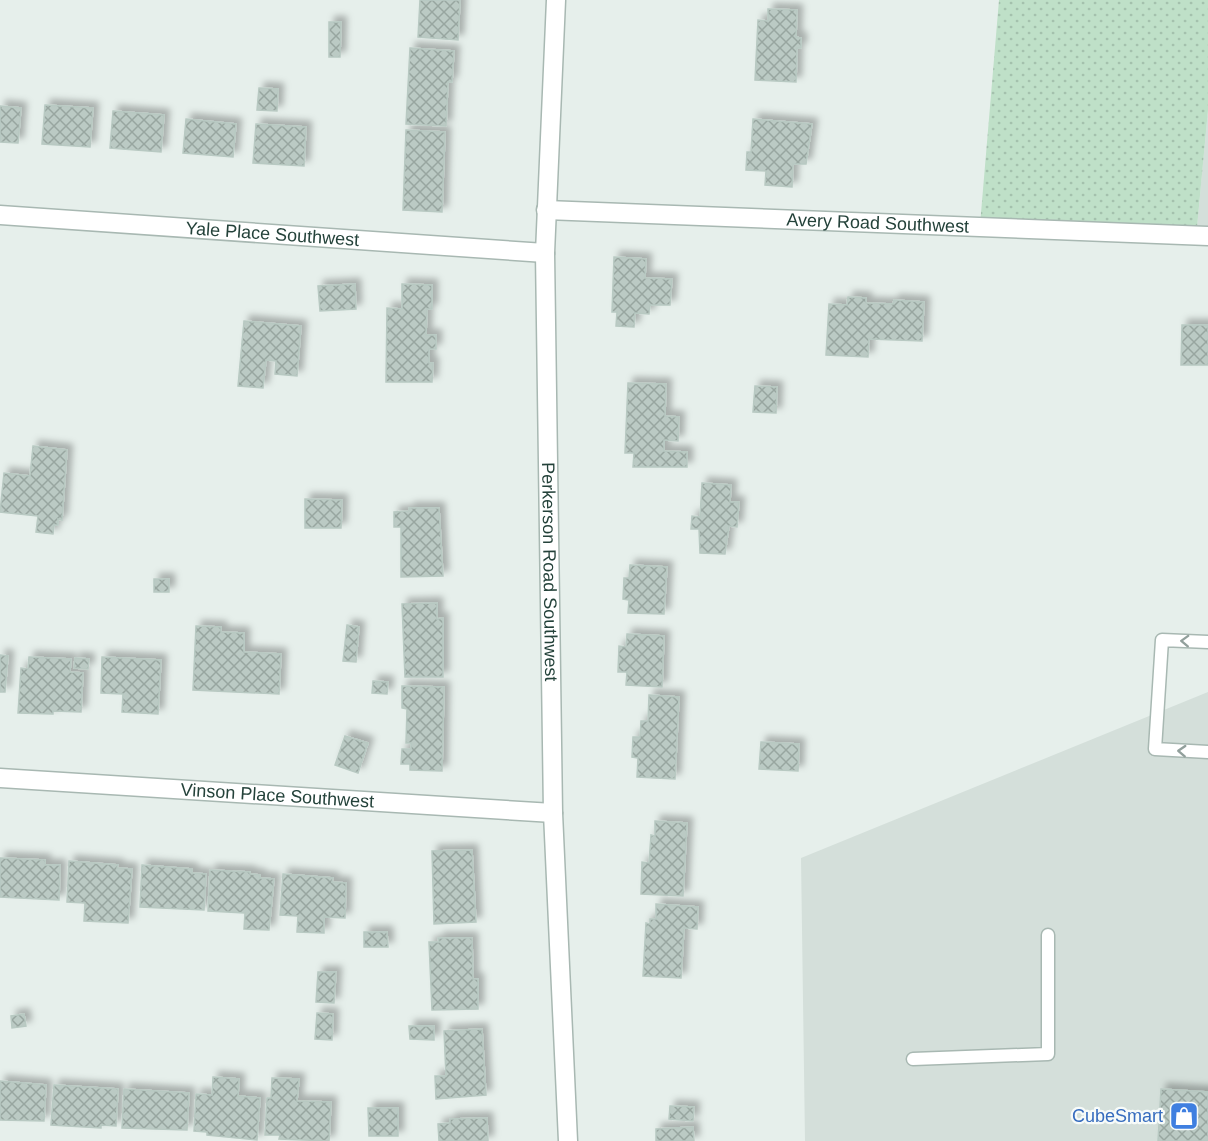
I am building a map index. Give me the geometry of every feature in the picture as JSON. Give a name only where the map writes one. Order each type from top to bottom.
[{"type":"street","name":"Perkerson Road Southwest","points":[[556,0],[545,253],[553,813],[568,1141]]},
{"type":"street","name":"Avery Road Southwest","points":[[546,210],[1208,236]]},
{"type":"street","name":"Yale Place Southwest","points":[[0,215],[545,253]]},
{"type":"street","name":"Vinson Place Southwest","points":[[0,778],[553,813]]},
{"type":"lane","points":[[1208,642],[1162,640],[1155,749],[1208,752]]},
{"type":"lane","points":[[913,1059],[1048,1054],[1048,935]]},
{"type":"shaded area","points":[[1208,110],[1208,239],[1196,238]]},
{"type":"shaded area","points":[[1208,692],[1208,1141],[805,1141],[801,858]]},
{"type":"green space","points":[[999,0],[1208,0],[1208,110],[1196,238],[980,225]]},
{"type":"building","points":[[420,0],[460,0],[458,40],[418,37]]},
{"type":"building","points":[[768,9],[797,10],[796,37],[801,38],[801,48],[797,48],[796,82],[755,80],[758,20],[768,21]]},
{"type":"building","points":[[329,22],[341,22],[340,57],[329,57]]},
{"type":"building","points":[[410,48],[454,51],[452,82],[448,82],[446,126],[406,124]]},
{"type":"building","points":[[259,88],[278,89],[277,111],[257,110]]},
{"type":"building","points":[[45,105],[93,108],[90,147],[42,144]]},
{"type":"building","points":[[0,106],[21,108],[18,143],[0,142]]},
{"type":"building","points":[[113,111],[164,115],[161,152],[110,148]]},
{"type":"building","points":[[186,119],[236,124],[233,157],[183,153]]},
{"type":"building","points":[[753,119],[812,124],[806,164],[793,164],[792,187],[765,185],[766,171],[746,170],[747,152],[751,152]]},
{"type":"building","points":[[256,124],[306,127],[304,166],[253,163]]},
{"type":"building","points":[[406,130],[445,132],[442,212],[403,210]]},
{"type":"building","points":[[614,257],[646,259],[645,278],[672,279],[670,305],[650,305],[649,314],[635,313],[634,327],[616,326],[617,312],[612,312]]},
{"type":"building","points":[[355,284],[356,309],[320,311],[318,286]]},
{"type":"building","points":[[402,284],[432,285],[432,309],[427,309],[426,335],[436,335],[436,349],[429,349],[429,363],[433,363],[432,382],[386,382],[387,308],[402,309]]},
{"type":"building","points":[[848,297],[866,298],[866,303],[893,304],[894,300],[924,302],[922,341],[869,339],[868,357],[826,355],[829,304],[847,305]]},
{"type":"building","points":[[244,321],[301,326],[297,376],[275,374],[276,361],[266,360],[263,388],[238,386]]},
{"type":"building","points":[[1182,325],[1208,325],[1208,365],[1181,365]]},
{"type":"building","points":[[628,383],[666,384],[665,416],[679,417],[678,441],[664,440],[664,451],[687,452],[687,467],[633,467],[634,453],[625,453]]},
{"type":"building","points":[[755,386],[777,387],[776,413],[753,412]]},
{"type":"building","points":[[33,446],[67,450],[62,520],[58,519],[58,525],[54,525],[53,534],[36,532],[38,516],[0,512],[4,473],[30,476]]},
{"type":"building","points":[[702,483],[731,485],[730,502],[739,502],[737,527],[729,526],[725,554],[700,553],[699,529],[691,529],[692,516],[700,517]]},
{"type":"building","points":[[305,499],[342,500],[341,528],[305,528]]},
{"type":"building","points":[[409,508],[439,508],[443,576],[401,577],[401,527],[394,527],[394,512],[409,511]]},
{"type":"building","points":[[630,565],[667,567],[664,614],[628,613],[629,600],[623,599],[624,578],[629,578]]},
{"type":"building","points":[[154,579],[169,579],[169,592],[154,592]]},
{"type":"building","points":[[437,603],[437,619],[443,618],[443,677],[405,677],[402,604]]},
{"type":"building","points":[[347,625],[359,627],[356,662],[343,661]]},
{"type":"building","points":[[196,626],[221,627],[221,632],[244,633],[244,652],[281,654],[279,694],[193,690]]},
{"type":"building","points":[[627,634],[664,636],[662,687],[626,685],[627,672],[618,672],[619,646],[626,647]]},
{"type":"building","points":[[0,655],[8,656],[5,692],[0,692]]},
{"type":"building","points":[[29,657],[71,659],[70,672],[83,673],[81,712],[18,713],[21,668],[28,669]]},
{"type":"building","points":[[102,657],[161,660],[158,714],[122,712],[123,694],[101,693]]},
{"type":"building","points":[[75,658],[89,659],[88,669],[74,668]]},
{"type":"building","points":[[373,681],[388,682],[387,694],[372,693]]},
{"type":"building","points":[[402,686],[444,687],[442,771],[410,770],[410,764],[401,764],[402,749],[411,749],[411,743],[406,743],[407,709],[402,708]]},
{"type":"building","points":[[649,695],[679,697],[675,779],[637,777],[638,758],[632,757],[633,737],[640,737],[641,721],[648,721]]},
{"type":"building","points":[[345,736],[368,743],[358,773],[335,765]]},
{"type":"building","points":[[761,742],[799,744],[798,771],[759,769]]},
{"type":"building","points":[[655,821],[687,823],[683,896],[641,894],[642,862],[649,863],[651,835],[655,836]]},
{"type":"building","points":[[472,850],[476,922],[434,924],[432,851]]},
{"type":"building","points":[[0,858],[45,860],[45,865],[60,865],[59,900],[0,897]]},
{"type":"building","points":[[69,861],[118,865],[117,868],[132,869],[128,923],[84,921],[85,903],[67,902]]},
{"type":"building","points":[[142,865],[192,869],[192,873],[206,874],[204,910],[140,907]]},
{"type":"building","points":[[210,870],[250,872],[250,874],[260,875],[260,878],[274,879],[269,930],[244,929],[245,913],[208,911]]},
{"type":"building","points":[[283,874],[333,878],[332,882],[346,883],[345,918],[324,917],[324,933],[297,932],[298,916],[280,915]]},
{"type":"building","points":[[656,904],[698,907],[697,929],[684,928],[681,978],[643,976],[646,923],[650,924],[650,919],[656,919]]},
{"type":"building","points":[[364,932],[387,932],[388,947],[364,947]]},
{"type":"building","points":[[438,938],[472,938],[473,979],[478,979],[478,1009],[432,1010],[429,942],[439,942]]},
{"type":"building","points":[[318,972],[336,972],[334,1003],[316,1002]]},
{"type":"building","points":[[317,1013],[333,1014],[332,1040],[315,1039]]},
{"type":"building","points":[[24,1014],[26,1026],[12,1028],[11,1016]]},
{"type":"building","points":[[409,1026],[434,1026],[434,1040],[410,1039]]},
{"type":"building","points":[[482,1029],[486,1095],[436,1099],[435,1076],[446,1076],[444,1031]]},
{"type":"building","points":[[213,1077],[239,1079],[238,1096],[260,1098],[257,1140],[207,1135],[207,1132],[194,1131],[196,1094],[212,1095]]},
{"type":"building","points":[[272,1078],[299,1079],[297,1101],[331,1102],[329,1141],[279,1139],[280,1135],[265,1135],[267,1098],[271,1098]]},
{"type":"building","points":[[0,1081],[46,1085],[44,1121],[0,1120]]},
{"type":"building","points":[[54,1085],[118,1089],[116,1126],[101,1125],[101,1128],[51,1125]]},
{"type":"building","points":[[124,1089],[189,1093],[187,1130],[122,1128]]},
{"type":"building","name":"CubeSmart","points":[[1161,1089],[1208,1092],[1208,1141],[1158,1141]]},
{"type":"building","points":[[670,1106],[694,1107],[693,1121],[669,1119]]},
{"type":"building","points":[[368,1108],[398,1108],[398,1136],[369,1136]]},
{"type":"building","points":[[487,1118],[488,1141],[439,1141],[438,1124],[450,1123],[450,1119]]},
{"type":"building","points":[[693,1127],[694,1141],[656,1141],[656,1129]]},
{"type":"place","name":"CubeSmart","points":[[1184,1116]]}]
